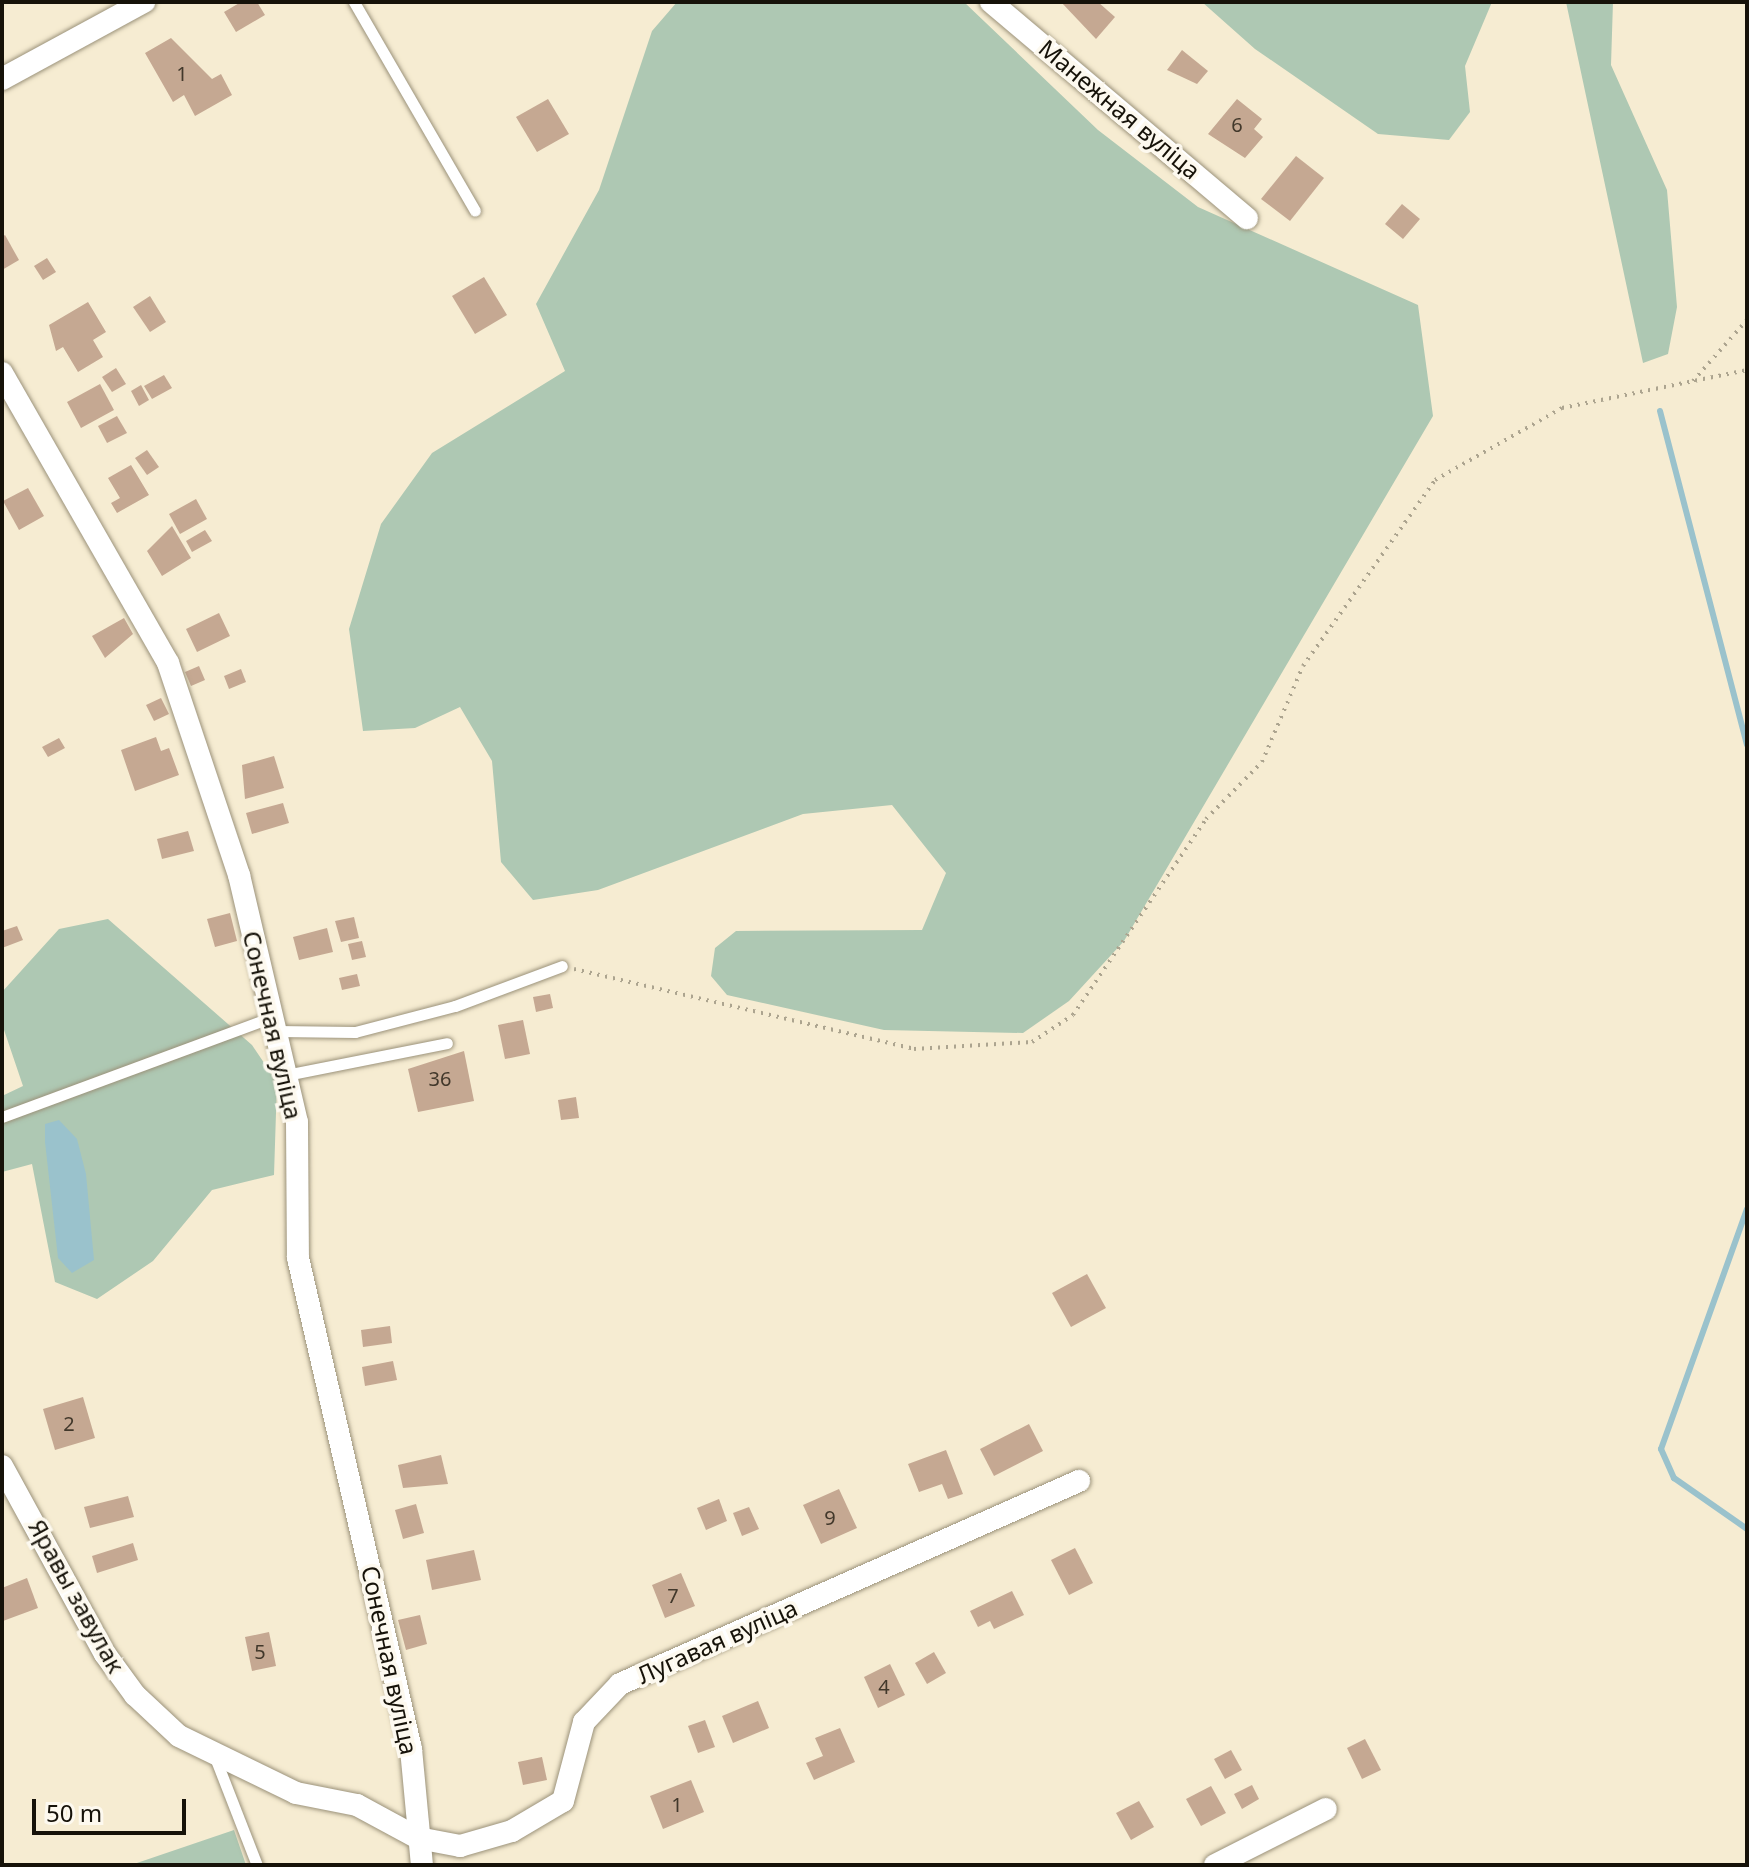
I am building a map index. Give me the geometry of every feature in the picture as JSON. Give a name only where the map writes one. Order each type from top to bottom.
[{"type":"street","points":[[2,79],[144,2]]},
{"type":"street","name":"Манежная вуліца","points":[[991,2],[1247,218]]},
{"type":"street","name":"Сонечная вуліца","points":[[2,373],[141,610],[183,699],[239,875],[297,1122],[298,1258],[411,1749],[422,1865]]},
{"type":"street","name":"Яравы завулак","points":[[2,1466],[135,1695],[216,1760],[296,1793],[357,1805],[418,1838]]},
{"type":"street","name":"Лугавая вуліца","points":[[418,1838],[460,1846],[512,1831],[563,1801],[584,1722],[620,1684],[1079,1481]]},
{"type":"street","points":[[1215,1865],[1326,1809]]},
{"type":"lane","points":[[354,2],[475,211]]},
{"type":"lane","points":[[2,1117],[275,1024],[355,1032],[455,1006],[562,966]]},
{"type":"lane","points":[[286,1075],[447,1043]]},
{"type":"lane","points":[[216,1760],[257,1865]]},
{"type":"path","points":[[1693,381],[1747,320]]},
{"type":"path","points":[[562,966],[914,1049],[1032,1042],[1073,1015],[1206,819],[1262,762],[1303,666],[1435,480],[1562,408],[1747,370]]},
{"type":"green space","points":[[677,2],[964,2],[1098,130],[1198,207],[1418,305],[1433,416],[1124,941],[1069,1001],[1023,1033],[884,1030],[727,995],[711,976],[715,948],[736,931],[922,930],[946,873],[892,805],[803,814],[598,890],[533,900],[501,862],[492,761],[460,707],[415,728],[363,731],[349,629],[381,524],[432,453],[565,371],[536,304],[599,190],[652,31]]},
{"type":"green space","points":[[1202,2],[1492,2],[1465,66],[1470,112],[1449,140],[1378,134],[1255,49]]},
{"type":"green space","points":[[1566,2],[1613,2],[1611,65],[1667,190],[1677,307],[1668,354],[1643,363]]},
{"type":"green space","points":[[108,919],[252,1045],[277,1082],[274,1175],[212,1190],[153,1261],[97,1299],[55,1282],[32,1164],[2,1172],[2,1096],[23,1086],[2,1024],[2,992],[59,929]]},
{"type":"green space","points":[[234,1830],[246,1865],[131,1865]]},
{"type":"water","points":[[59,1120],[77,1139],[86,1174],[94,1260],[72,1273],[58,1258],[45,1142],[45,1124]]},
{"type":"building","points":[[241,2],[257,2],[265,15],[236,32],[224,12]]},
{"type":"building","points":[[1061,2],[1098,2],[1115,17],[1096,39]]},
{"type":"building","points":[[171,38],[212,79],[221,74],[232,95],[195,116],[184,95],[173,102],[145,53]]},
{"type":"building","points":[[1182,50],[1208,71],[1197,84],[1167,70]]},
{"type":"building","points":[[548,99],[569,134],[537,152],[516,117]]},
{"type":"building","points":[[1237,99],[1262,119],[1254,129],[1263,137],[1245,158],[1208,134]]},
{"type":"building","points":[[1296,156],[1324,178],[1290,221],[1261,199]]},
{"type":"building","points":[[1402,204],[1420,219],[1403,239],[1385,224]]},
{"type":"building","points":[[5,235],[19,260],[2,270],[2,237]]},
{"type":"building","points":[[47,258],[56,272],[43,280],[34,266]]},
{"type":"building","points":[[484,277],[507,315],[475,334],[452,296]]},
{"type":"building","points":[[150,296],[166,322],[150,332],[133,307]]},
{"type":"building","points":[[88,302],[106,332],[93,340],[103,357],[78,372],[63,347],[56,351],[49,325]]},
{"type":"building","points":[[116,368],[126,384],[112,392],[102,377]]},
{"type":"building","points":[[164,375],[172,388],[152,399],[144,386]]},
{"type":"building","points":[[100,384],[114,410],[81,428],[67,402]]},
{"type":"building","points":[[141,385],[149,400],[139,406],[131,391]]},
{"type":"building","points":[[117,416],[127,433],[107,443],[98,426]]},
{"type":"building","points":[[147,450],[159,467],[147,475],[135,458]]},
{"type":"building","points":[[131,465],[149,495],[117,513],[111,503],[120,498],[108,478]]},
{"type":"building","points":[[28,488],[44,516],[19,530],[3,501]]},
{"type":"building","points":[[196,499],[207,519],[180,534],[169,514]]},
{"type":"building","points":[[172,526],[191,558],[162,576],[147,551]]},
{"type":"building","points":[[205,530],[212,541],[192,552],[186,541]]},
{"type":"building","points":[[219,613],[230,636],[197,652],[186,629]]},
{"type":"building","points":[[124,618],[133,634],[105,658],[92,636]]},
{"type":"building","points":[[199,666],[205,680],[191,686],[185,672]]},
{"type":"building","points":[[241,669],[246,682],[229,689],[224,676]]},
{"type":"building","points":[[161,698],[169,714],[154,721],[146,705]]},
{"type":"building","points":[[156,737],[161,751],[169,748],[179,775],[135,791],[121,750]]},
{"type":"building","points":[[59,738],[65,748],[48,757],[42,747]]},
{"type":"building","points":[[274,756],[284,788],[245,799],[242,765]]},
{"type":"building","points":[[283,803],[289,823],[252,834],[246,813]]},
{"type":"building","points":[[188,831],[194,851],[162,859],[157,839]]},
{"type":"building","points":[[230,913],[237,941],[215,947],[207,919]]},
{"type":"building","points":[[354,917],[359,938],[341,942],[335,921]]},
{"type":"building","points":[[17,926],[23,940],[2,948],[2,931]]},
{"type":"building","points":[[327,928],[333,952],[299,960],[293,937]]},
{"type":"building","points":[[362,941],[366,957],[352,960],[348,944]]},
{"type":"building","points":[[357,974],[360,986],[342,990],[339,978]]},
{"type":"building","points":[[550,994],[553,1008],[536,1012],[533,997]]},
{"type":"building","points":[[523,1020],[530,1054],[505,1059],[498,1025]]},
{"type":"building","points":[[464,1051],[474,1101],[418,1112],[408,1069]]},
{"type":"building","points":[[576,1097],[579,1118],[561,1120],[558,1100]]},
{"type":"building","points":[[1087,1274],[1106,1308],[1071,1327],[1052,1293]]},
{"type":"building","points":[[390,1326],[392,1343],[363,1347],[361,1330]]},
{"type":"building","points":[[393,1361],[397,1380],[365,1386],[362,1367]]},
{"type":"building","points":[[83,1397],[95,1438],[55,1450],[43,1409]]},
{"type":"building","points":[[1029,1424],[1043,1451],[994,1476],[980,1449]]},
{"type":"building","points":[[946,1450],[963,1494],[948,1499],[942,1484],[919,1492],[908,1464]]},
{"type":"building","points":[[441,1455],[448,1484],[403,1488],[398,1465]]},
{"type":"building","points":[[839,1489],[857,1528],[821,1544],[803,1505]]},
{"type":"building","points":[[128,1496],[134,1517],[90,1528],[84,1507]]},
{"type":"building","points":[[719,1499],[727,1521],[706,1530],[697,1508]]},
{"type":"building","points":[[416,1504],[424,1533],[403,1539],[395,1510]]},
{"type":"building","points":[[749,1507],[759,1529],[742,1536],[733,1513]]},
{"type":"building","points":[[133,1543],[138,1560],[97,1573],[92,1556]]},
{"type":"building","points":[[1075,1548],[1093,1583],[1069,1595],[1051,1560]]},
{"type":"building","points":[[474,1550],[481,1580],[432,1590],[426,1560]]},
{"type":"building","points":[[681,1573],[695,1606],[665,1618],[652,1585]]},
{"type":"building","points":[[27,1578],[38,1608],[3,1621],[2,1588]]},
{"type":"building","points":[[1012,1591],[1024,1615],[994,1629],[990,1621],[978,1627],[970,1611]]},
{"type":"building","points":[[420,1615],[427,1644],[406,1650],[398,1620]]},
{"type":"building","points":[[269,1632],[276,1666],[252,1671],[245,1637]]},
{"type":"building","points":[[934,1652],[946,1673],[927,1684],[915,1663]]},
{"type":"building","points":[[890,1664],[905,1695],[878,1708],[864,1677]]},
{"type":"building","points":[[758,1701],[769,1728],[733,1743],[722,1716]]},
{"type":"building","points":[[705,1720],[715,1747],[698,1753],[688,1726]]},
{"type":"building","points":[[840,1728],[855,1762],[814,1780],[806,1763],[823,1756],[815,1738]]},
{"type":"building","points":[[1365,1739],[1381,1770],[1362,1779],[1347,1748]]},
{"type":"building","points":[[1231,1750],[1242,1770],[1225,1779],[1214,1759]]},
{"type":"building","points":[[542,1757],[547,1780],[523,1785],[518,1762]]},
{"type":"building","points":[[691,1780],[704,1812],[663,1829],[650,1796]]},
{"type":"building","points":[[1252,1785],[1259,1799],[1242,1809],[1234,1794]]},
{"type":"building","points":[[1211,1786],[1226,1813],[1201,1826],[1186,1799]]},
{"type":"building","points":[[1139,1801],[1154,1827],[1131,1840],[1116,1813]]},
{"type":"waterway","points":[[1660,411],[1747,745]]},
{"type":"waterway","points":[[1747,1209],[1661,1449],[1674,1478],[1747,1529]]}]
